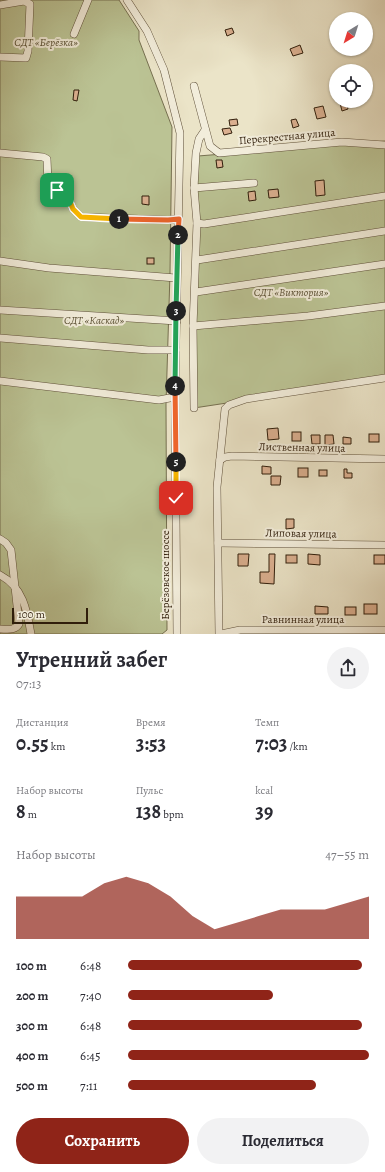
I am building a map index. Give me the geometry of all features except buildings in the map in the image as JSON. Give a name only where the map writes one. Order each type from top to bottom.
[{"type":"street","points":[[74,34],[88,0]]},
{"type":"street","name":"Берёзовское шоссе","points":[[127,0],[147,31],[164,70],[180,133],[179,219],[176,278],[177,321],[175,397],[177,634]]},
{"type":"street","points":[[0,5],[24,1],[30,4],[28,51],[26,58],[0,57]]},
{"type":"street","name":"Перекрестная улица","points":[[194,86],[210,146],[219,153],[342,142],[385,145]]},
{"type":"street","points":[[194,408],[193,326],[197,222],[194,188],[196,153],[199,139],[205,130]]},
{"type":"street","points":[[0,153],[44,156],[47,158],[48,183],[68,197],[73,209],[81,217],[168,220],[179,219]]},
{"type":"street","points":[[194,188],[254,183]]},
{"type":"street","points":[[197,222],[204,224],[385,196]]},
{"type":"street","points":[[196,260],[385,231]]},
{"type":"street","points":[[0,261],[49,268],[176,278]]},
{"type":"street","points":[[196,292],[385,264]]},
{"type":"street","points":[[193,326],[308,316],[385,306]]},
{"type":"street","points":[[0,310],[104,318],[177,321]]},
{"type":"street","points":[[0,338],[148,350],[176,350]]},
{"type":"street","points":[[220,634],[217,487],[223,414],[225,409],[233,403],[246,399],[385,378]]},
{"type":"street","points":[[0,381],[159,400],[175,397]]},
{"type":"street","name":"Лиственная улица","points":[[220,460],[225,457],[232,456],[385,459]]},
{"type":"street","points":[[0,539],[6,543],[11,550],[19,624],[17,628],[0,629]]},
{"type":"street","name":"Липовая улица","points":[[218,543],[385,546]]},
{"type":"street","points":[[0,575],[10,580],[21,593],[31,634]]},
{"type":"street","name":"Равнинная улица","points":[[220,634],[240,630],[385,630]]},
{"type":"green space","points":[[0,0],[119,0],[139,31],[139,40],[172,127],[166,404],[167,630],[162,634],[0,634]]},
{"type":"green space","name":"СДТ «Виктория»","points":[[385,141],[385,379],[194,408],[198,156]]},
{"type":"route","points":[[57,190],[68,197],[76,214],[81,217],[168,220],[179,219],[176,278],[176,498]]},
{"type":"park label","name":"СДТ «Берёзка»","points":[[46,42]]},
{"type":"park label","name":"СДТ «Каскад»","points":[[94,320]]}]
